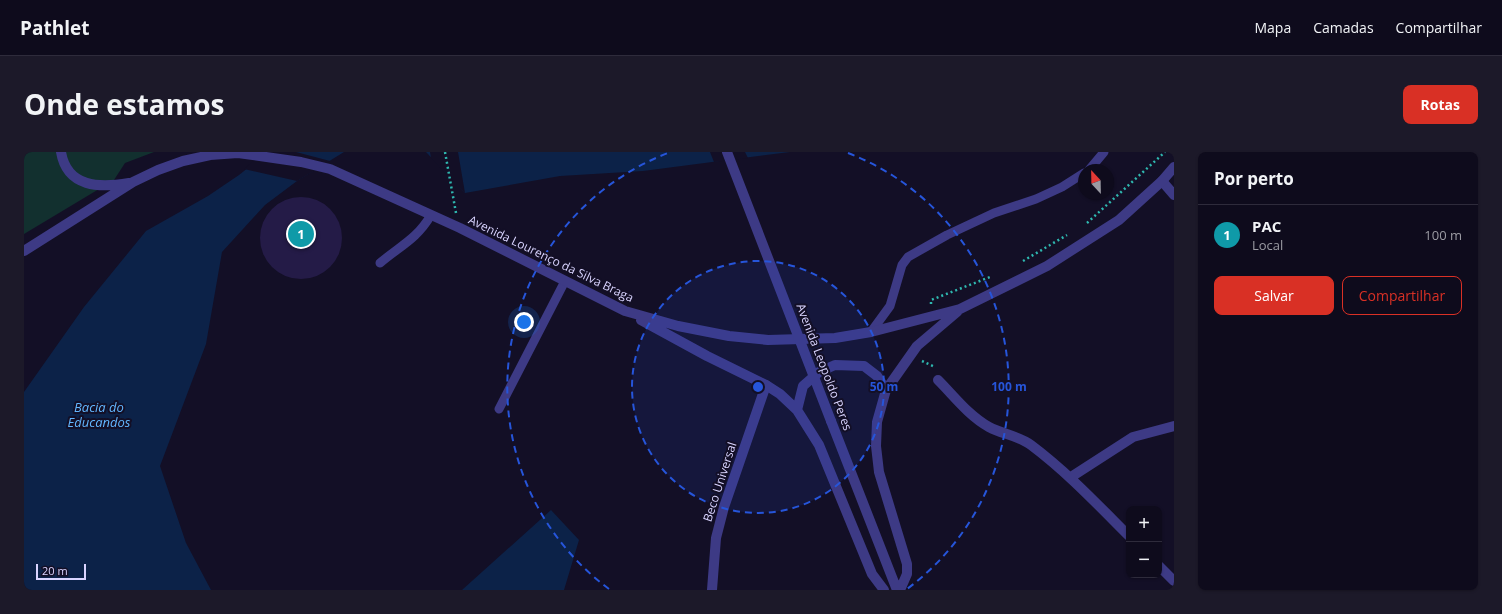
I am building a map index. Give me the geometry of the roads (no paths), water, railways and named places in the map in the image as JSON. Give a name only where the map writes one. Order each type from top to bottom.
[{"type":"street","points":[[61,152],[63,163],[68,172],[78,180],[93,184],[112,186],[133,182]]},
{"type":"street","name":"Avenida Leopoldo Peres","points":[[727,152],[831,421],[899,590]]},
{"type":"street","name":"Avenida Lourenço da Silva Braga","points":[[24,251],[133,182],[182,161],[210,155],[238,153],[301,162],[330,169],[431,215],[625,311],[678,326],[729,336],[768,340],[835,338],[871,332],[960,309],[1047,266],[1119,220],[1162,181],[1174,167]]},
{"type":"street","points":[[1162,181],[1174,195]]},
{"type":"street","points":[[899,590],[907,574],[907,564],[879,472],[876,446],[877,422],[886,390],[917,346],[960,309]]},
{"type":"street","points":[[625,311],[707,356],[766,385],[780,394],[797,410],[819,445],[872,574],[884,590]]},
{"type":"street","points":[[797,410],[803,386],[819,372],[835,365],[864,366],[877,376],[886,390]]},
{"type":"street","points":[[938,380],[976,419],[1028,444],[1071,477],[1126,533]]},
{"type":"street","name":"Beco Universal","points":[[712,590],[716,538],[724,507],[766,385]]},
{"type":"street","points":[[1071,477],[1133,437],[1174,426]]},
{"type":"street","points":[[1162,569],[1174,581]]},
{"type":"lane","points":[[1094,164],[1104,152]]},
{"type":"lane","points":[[871,332],[890,306],[902,265],[908,257],[947,235],[994,213],[1043,196],[1078,176]]},
{"type":"lane","points":[[380,262],[410,242],[425,225],[431,215]]},
{"type":"lane","points":[[499,409],[565,281]]},
{"type":"water","name":"Bacia do Educandos","points":[[268,152],[344,152],[297,181],[265,205],[222,252],[206,344],[160,466],[186,543],[211,590],[24,590],[24,392],[84,307],[146,231],[208,196],[239,175]]},
{"type":"water","points":[[426,152],[790,152],[643,171],[560,176],[465,193]]},
{"type":"water","points":[[551,510],[579,540],[564,590],[462,590]]},
{"type":"place","name":"PAC","points":[[301,234]]}]
